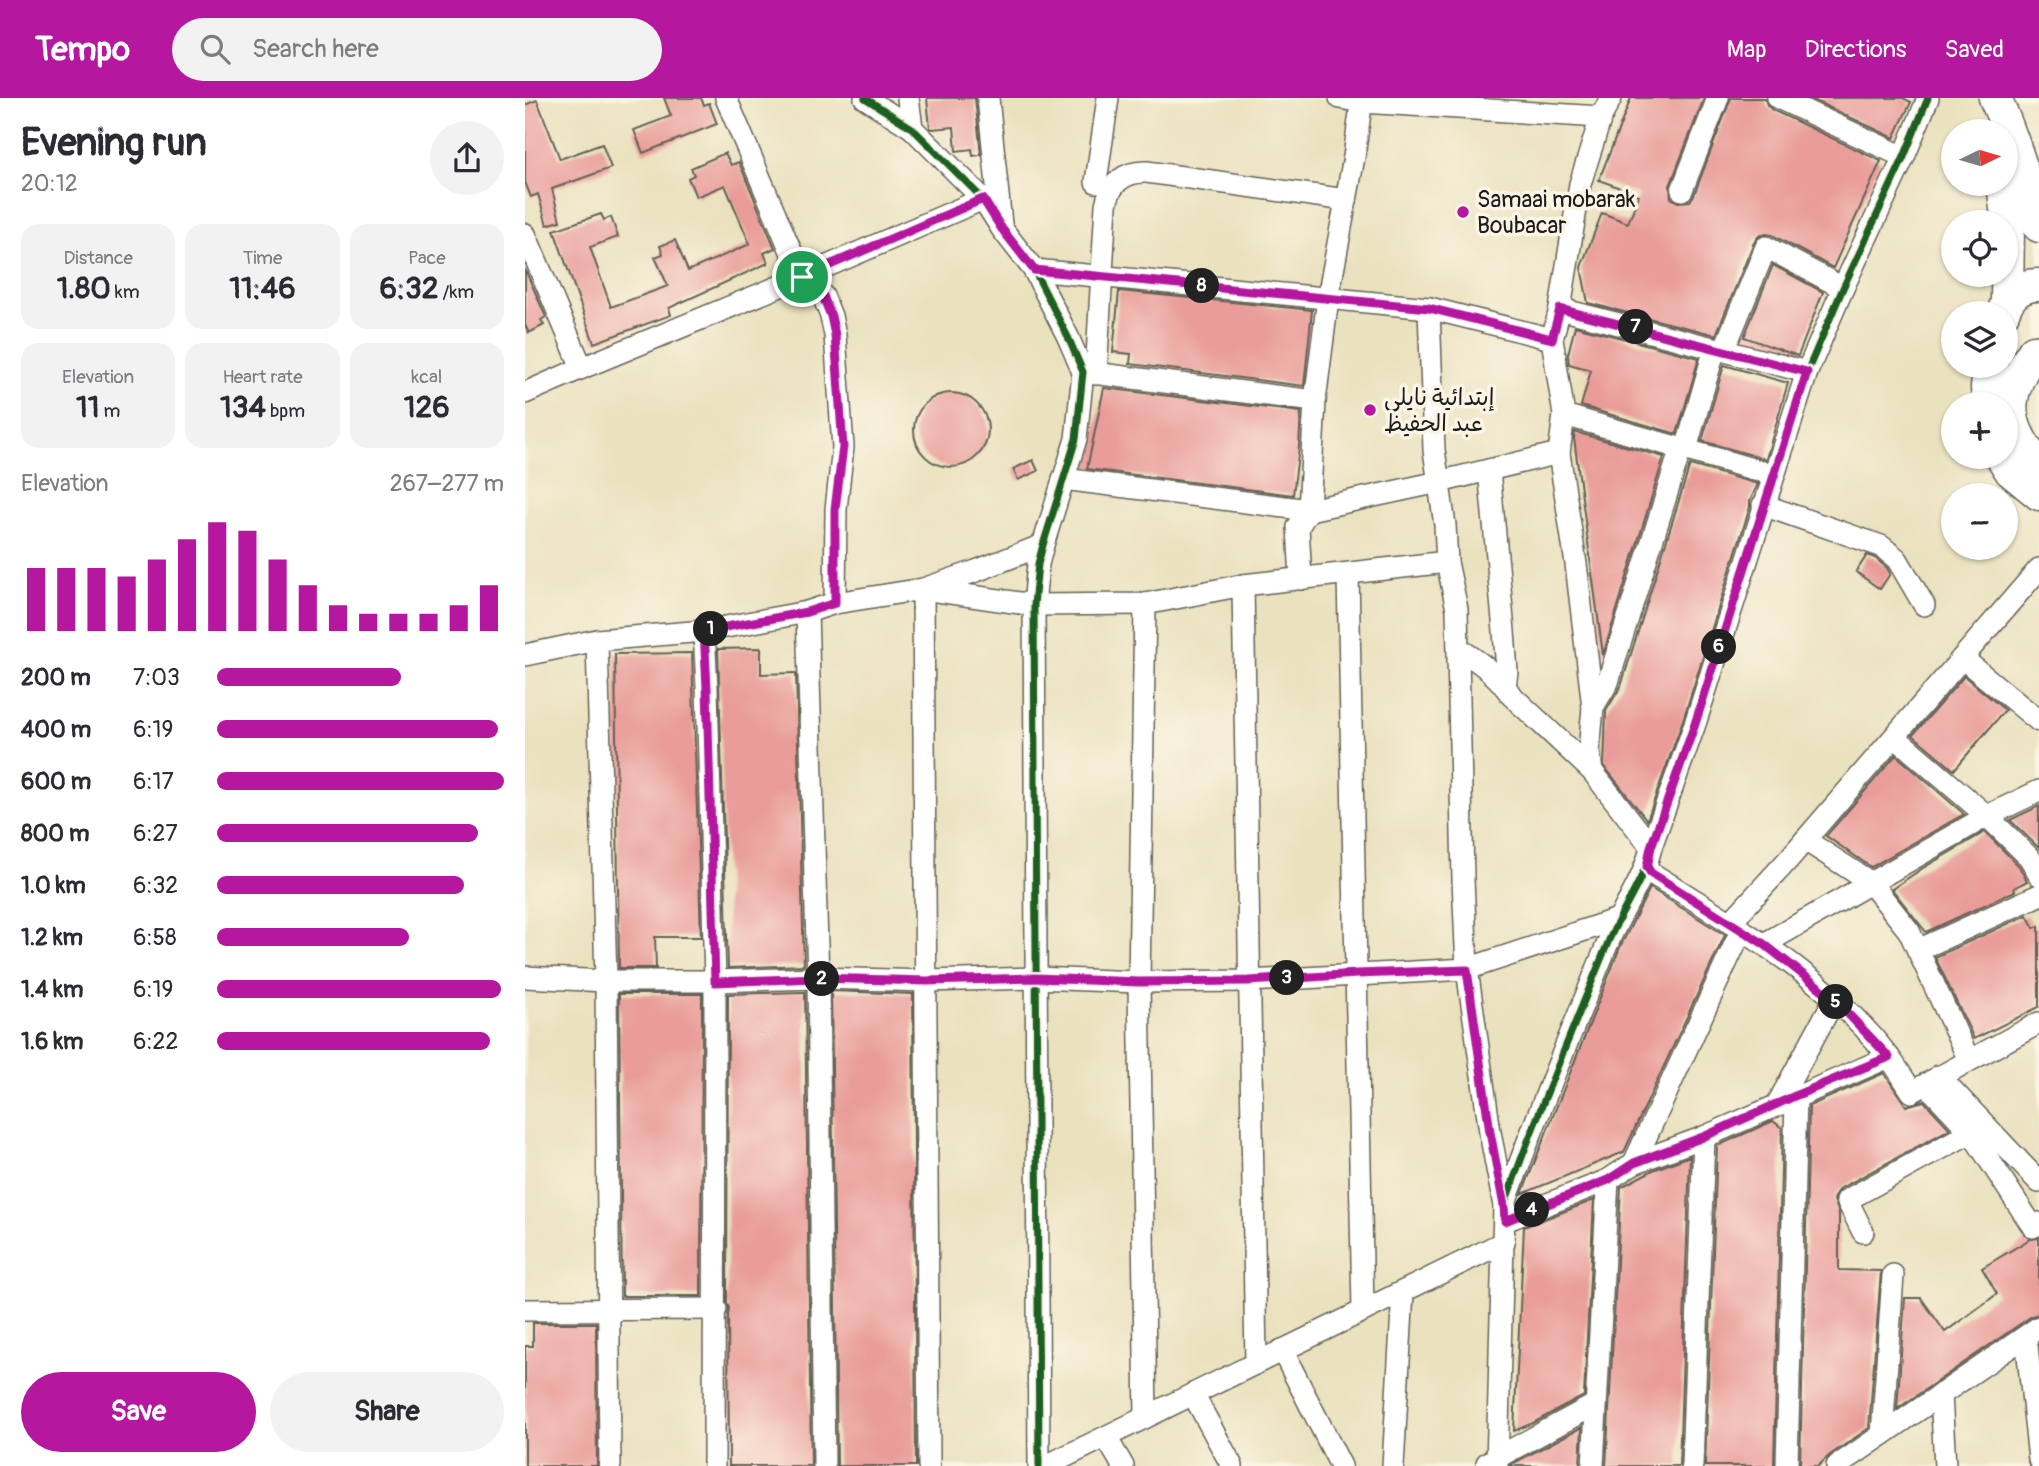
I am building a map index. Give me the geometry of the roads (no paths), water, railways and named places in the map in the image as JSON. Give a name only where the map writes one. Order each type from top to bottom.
[{"type":"highway","points":[[1974,98],[1984,119]]},
{"type":"highway","points":[[1995,98],[2004,116],[2039,226]]},
{"type":"highway","points":[[2004,196],[2008,224],[2005,301]]},
{"type":"highway","points":[[2010,301],[2014,293],[2023,288],[2039,285]]},
{"type":"highway","points":[[2018,345],[2036,350],[2018,376],[2013,389],[2011,404],[2016,435],[2027,450],[2011,471],[2039,494]]},
{"type":"street","points":[[726,98],[802,277],[823,296],[831,316],[835,335],[843,447],[835,509],[835,603]]},
{"type":"street","points":[[865,98],[912,128],[983,199],[1034,270],[1068,337],[1090,373]]},
{"type":"street","points":[[908,98],[912,128]]},
{"type":"street","points":[[988,98],[1002,229]]},
{"type":"street","points":[[1096,182],[1108,98]]},
{"type":"street","points":[[1340,98],[1601,117]]},
{"type":"street","points":[[1592,771],[1589,751],[1593,707],[1569,509],[1559,453],[1564,415],[1552,339],[1560,309],[1580,184],[1601,117],[1611,98]]},
{"type":"street","points":[[1682,190],[1717,98]]},
{"type":"street","points":[[1777,98],[1904,157]]},
{"type":"street","points":[[1504,1223],[1538,1111],[1618,919],[1649,857],[1695,724],[1807,372],[1928,98]]},
{"type":"street","points":[[1301,579],[1298,527],[1309,510],[1315,401],[1328,298],[1362,100]]},
{"type":"street","points":[[1039,1466],[1034,605],[1038,564],[1076,439],[1090,373],[1108,197],[1116,182],[1131,173],[1147,172],[1346,200]]},
{"type":"street","points":[[525,393],[983,199]]},
{"type":"street","points":[[525,234],[582,368]]},
{"type":"street","points":[[1593,707],[1608,682],[1719,349],[1766,247],[1843,288]]},
{"type":"street","points":[[1034,270],[1429,308],[1552,339]]},
{"type":"street","points":[[1429,308],[1434,450],[1445,525],[1447,562],[1457,609],[1467,970],[1504,1223],[1492,1463]]},
{"type":"street","points":[[1560,309],[1807,372]]},
{"type":"street","points":[[1090,373],[1315,401]]},
{"type":"street","points":[[1564,415],[1774,475]]},
{"type":"street","points":[[1063,479],[1309,510],[1559,453]]},
{"type":"street","points":[[1489,470],[1506,658],[1505,687]]},
{"type":"street","points":[[1763,505],[1881,546],[1897,559],[1924,605]]},
{"type":"street","points":[[531,649],[597,640],[704,631],[807,612],[835,603],[923,589],[1043,545]]},
{"type":"street","points":[[923,589],[1034,605],[1145,604],[1243,585],[1447,562]]},
{"type":"street","points":[[1634,1163],[1735,927],[1805,840],[2039,569]]},
{"type":"street","points":[[1348,574],[1363,1311]]},
{"type":"street","points":[[1243,585],[1256,1363]]},
{"type":"street","points":[[923,589],[929,1466]]},
{"type":"street","points":[[1145,604],[1139,982],[1146,1417]]},
{"type":"street","points":[[807,612],[818,978],[824,1466]]},
{"type":"street","points":[[704,631],[715,982],[714,1466]]},
{"type":"street","points":[[597,640],[606,981],[610,1466]]},
{"type":"street","points":[[1459,649],[1481,662],[1511,695],[1592,771],[1649,857],[1651,873],[1764,944],[1834,999],[1889,1057],[1912,1092],[2039,1023]]},
{"type":"street","points":[[1962,657],[2039,721]]},
{"type":"street","points":[[1895,737],[1987,816],[2030,858],[2039,875]]},
{"type":"street","points":[[1764,944],[1987,816],[2039,791]]},
{"type":"street","points":[[1805,840],[1870,882],[1909,931],[1969,1060]]},
{"type":"street","points":[[1918,950],[2039,895]]},
{"type":"street","points":[[525,977],[715,982],[818,978],[927,981],[1035,978],[1139,982],[1249,981],[1467,970],[1618,919]]},
{"type":"street","points":[[1787,1466],[1787,1099],[1834,999]]},
{"type":"street","points":[[1046,1466],[1403,1292],[1504,1223],[1608,1180],[1634,1163],[1703,1137],[1889,1057]]},
{"type":"street","points":[[1933,1080],[1971,1132],[2033,1227],[2039,1223]]},
{"type":"street","points":[[1933,1080],[2039,1182]]},
{"type":"street","points":[[1863,1232],[1847,1200],[1971,1132]]},
{"type":"street","points":[[1692,1466],[1703,1137]]},
{"type":"street","points":[[1593,1466],[1608,1180]]},
{"type":"street","points":[[1882,1435],[1893,1275]]},
{"type":"street","points":[[1393,1466],[1403,1292]]},
{"type":"street","points":[[525,1310],[716,1309]]},
{"type":"street","points":[[1841,1465],[2032,1331]]},
{"type":"street","points":[[2032,1331],[2039,1460]]},
{"type":"street","points":[[1282,1350],[1341,1466]]},
{"type":"street","points":[[1193,1394],[1232,1466]]},
{"type":"street","points":[[1941,1394],[1945,1466]]},
{"type":"street","points":[[1492,1463],[1596,1404]]},
{"type":"street","points":[[1106,1437],[1123,1466]]},
{"type":"place","name":"Samaai mobarak Boubacar","points":[[1463,212]]},
{"type":"place","name":"إبتدائية نايلي عبد الحفيظ","points":[[1370,410]]}]
